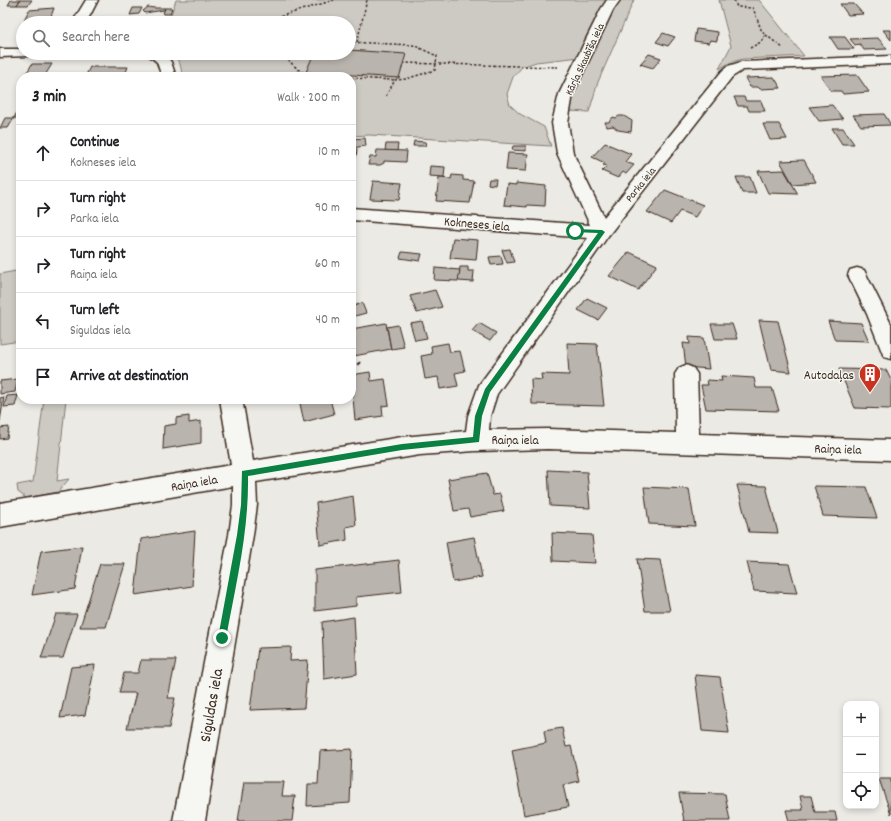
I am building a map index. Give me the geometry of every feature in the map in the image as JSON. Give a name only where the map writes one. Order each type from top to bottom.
[{"type":"street","points":[[83,16],[92,0]]},
{"type":"street","name":"Kārļa Skaubīša iela","points":[[602,232],[565,153],[560,122],[566,94],[607,9],[614,0]]},
{"type":"street","points":[[0,53],[16,53]]},
{"type":"street","points":[[163,60],[166,63],[168,72]]},
{"type":"street","name":"Parka iela","points":[[476,440],[479,416],[488,391],[602,232],[727,74],[733,69],[741,66],[891,60]]},
{"type":"street","name":"Kokneses iela","points":[[356,214],[602,232]]},
{"type":"street","points":[[857,275],[877,314],[891,351]]},
{"type":"street","points":[[686,374],[688,443]]},
{"type":"street","name":"Siguldas iela","points":[[189,821],[241,535],[245,505],[244,474],[232,404]]},
{"type":"street","name":"Raiņa iela","points":[[0,515],[402,447],[476,440],[548,439],[891,450]]},
{"type":"path","points":[[282,16],[334,0]]},
{"type":"path","points":[[356,78],[406,79],[435,70],[436,64],[437,56],[413,45],[357,42],[367,0]]},
{"type":"path","points":[[734,0],[737,7],[753,8],[762,32]]},
{"type":"path","points":[[748,50],[761,42],[765,35]]},
{"type":"path","points":[[289,60],[299,72]]},
{"type":"path","points":[[403,63],[579,68]]},
{"type":"path","points":[[386,96],[395,80]]},
{"type":"path","points":[[356,365],[362,361]]},
{"type":"shaded area","points":[[176,0],[609,0],[580,57],[536,62],[522,67],[513,77],[507,94],[510,105],[520,114],[544,127],[551,146],[369,135],[356,136],[356,72],[182,72],[177,60],[356,60],[356,16],[170,16]]},
{"type":"shaded area","points":[[620,0],[634,0],[598,82],[589,112],[567,111],[576,87],[610,17]]},
{"type":"shaded area","points":[[719,0],[759,0],[804,56],[743,59],[731,62],[719,69],[731,46]]},
{"type":"shaded area","points":[[16,271],[16,342],[0,344],[0,274]]},
{"type":"shaded area","points":[[43,404],[65,404],[57,481],[69,479],[58,492],[26,498],[18,492],[17,485],[33,482]]},
{"type":"building","points":[[11,0],[20,0],[17,5],[8,5]]},
{"type":"building","points":[[20,0],[32,0],[28,5],[17,5]]},
{"type":"building","points":[[840,4],[854,4],[863,14],[848,15]]},
{"type":"building","points":[[148,7],[165,8],[164,10],[145,13],[143,11]]},
{"type":"building","points":[[54,8],[51,16],[26,16],[29,10]]},
{"type":"building","points":[[133,8],[142,8],[139,14],[130,15]]},
{"type":"building","points":[[165,8],[172,8],[170,14],[163,14]]},
{"type":"building","points":[[696,29],[718,32],[717,41],[710,40],[709,43],[694,41]]},
{"type":"building","points":[[883,30],[891,30],[891,40]]},
{"type":"building","points":[[663,33],[675,37],[668,46],[656,42]]},
{"type":"building","points":[[830,37],[845,37],[854,49],[838,49]]},
{"type":"building","points":[[878,38],[887,49],[864,50],[860,44],[855,45],[850,39]]},
{"type":"building","points":[[356,50],[406,54],[399,78],[356,75],[356,72],[306,72],[311,60],[356,60]]},
{"type":"building","points":[[649,54],[661,58],[653,68],[640,64]]},
{"type":"building","points":[[32,64],[52,64],[47,72],[27,72]]},
{"type":"building","points":[[90,67],[128,67],[126,72],[88,72]]},
{"type":"building","points":[[857,75],[869,92],[843,94],[841,91],[831,91],[821,76]]},
{"type":"building","points":[[774,77],[781,88],[760,89],[758,87],[750,87],[745,78]]},
{"type":"building","points":[[734,97],[744,97],[746,101],[761,101],[765,111],[749,111],[747,106],[738,106]]},
{"type":"building","points":[[832,105],[843,119],[819,121],[809,107]]},
{"type":"building","points":[[884,114],[891,125],[861,126],[853,115]]},
{"type":"building","points":[[619,116],[624,116],[632,121],[631,132],[618,130],[613,126],[607,127],[605,122],[609,122],[613,117],[616,118]]},
{"type":"building","points":[[5,118],[14,118],[8,128],[0,128]]},
{"type":"building","points":[[763,124],[779,124],[787,139],[770,140]]},
{"type":"building","points":[[832,128],[843,128],[854,144],[842,144]]},
{"type":"building","points":[[365,138],[366,146],[356,147],[356,139]]},
{"type":"building","points":[[414,141],[426,142],[425,146],[413,146]]},
{"type":"building","points":[[605,143],[631,154],[625,162],[634,165],[626,174],[623,172],[618,178],[602,171],[607,166],[603,165],[605,163],[592,157]]},
{"type":"building","points":[[386,144],[398,144],[397,151],[385,151]]},
{"type":"building","points":[[513,146],[526,146],[526,151],[512,150]]},
{"type":"building","points":[[377,150],[407,151],[406,162],[384,161],[384,163],[380,165],[368,165],[370,157],[376,157]]},
{"type":"building","points":[[508,153],[528,154],[526,171],[506,170]]},
{"type":"building","points":[[804,160],[816,182],[793,184],[780,161]]},
{"type":"building","points":[[430,166],[445,167],[444,177],[429,176]]},
{"type":"building","points":[[784,170],[798,194],[768,193],[758,171]]},
{"type":"building","points":[[452,175],[463,176],[463,180],[474,181],[470,203],[436,201],[439,178],[451,179]]},
{"type":"building","points":[[736,177],[750,177],[756,193],[742,193]]},
{"type":"building","points":[[489,179],[496,179],[495,185],[488,184]]},
{"type":"building","points":[[373,181],[402,183],[399,200],[370,199]]},
{"type":"building","points":[[516,183],[546,186],[545,206],[527,205],[527,207],[504,205],[507,184],[516,185]]},
{"type":"building","points":[[665,190],[703,205],[695,217],[680,211],[671,223],[647,212]]},
{"type":"building","points":[[453,238],[478,240],[476,260],[450,258]]},
{"type":"building","points":[[510,249],[514,262],[507,263],[502,250]]},
{"type":"building","points":[[402,252],[422,254],[420,261],[400,258]]},
{"type":"building","points":[[629,252],[657,265],[638,290],[609,276]]},
{"type":"building","points":[[501,256],[503,264],[491,265],[489,257]]},
{"type":"building","points":[[460,267],[468,267],[468,271],[474,271],[473,282],[458,281]]},
{"type":"building","points":[[435,268],[460,270],[458,281],[434,280]]},
{"type":"building","points":[[435,290],[442,307],[417,313],[410,296]]},
{"type":"building","points":[[587,298],[607,308],[598,320],[578,310]]},
{"type":"building","points":[[362,303],[366,313],[356,316],[356,305]]},
{"type":"building","points":[[759,320],[778,321],[791,372],[771,370]]},
{"type":"building","points":[[422,321],[427,338],[415,340],[410,323]]},
{"type":"building","points":[[828,321],[861,323],[869,341],[835,340]]},
{"type":"building","points":[[386,323],[391,349],[356,356],[356,328]]},
{"type":"building","points":[[479,323],[496,333],[490,341],[472,331]]},
{"type":"building","points":[[711,324],[732,324],[737,339],[715,339]]},
{"type":"building","points":[[398,325],[404,347],[391,349],[387,327]]},
{"type":"building","points":[[689,337],[704,338],[709,369],[686,367],[683,343],[690,344]]},
{"type":"building","points":[[448,343],[450,352],[460,351],[465,371],[455,373],[458,386],[440,389],[438,377],[425,379],[421,356],[432,354],[431,346]]},
{"type":"building","points":[[567,343],[597,344],[604,406],[532,404],[531,379],[542,380],[541,374],[569,375]]},
{"type":"building","name":"Autodaļas","points":[[839,369],[886,370],[891,380],[891,409],[855,408]]},
{"type":"building","points":[[370,372],[371,381],[385,379],[389,405],[382,406],[383,416],[355,420],[354,404],[356,404],[356,374]]},
{"type":"building","points":[[721,376],[754,378],[756,388],[772,388],[779,411],[706,409],[701,385],[708,385],[707,380],[722,381]]},
{"type":"building","points":[[16,379],[15,392],[0,394],[0,381]]},
{"type":"building","points":[[16,395],[15,406],[4,407],[7,396]]},
{"type":"building","points":[[4,397],[0,421],[0,398]]},
{"type":"building","points":[[300,404],[331,404],[334,414],[304,422]]},
{"type":"building","points":[[189,416],[189,423],[201,421],[201,443],[163,449],[164,426],[176,424],[176,418]]},
{"type":"building","points":[[9,427],[7,438],[0,439],[0,428]]},
{"type":"building","points":[[548,470],[587,472],[590,508],[550,506]]},
{"type":"building","points":[[487,473],[493,495],[500,494],[504,511],[470,517],[468,509],[454,511],[448,479]]},
{"type":"building","points":[[737,485],[766,486],[778,533],[749,532]]},
{"type":"building","points":[[814,486],[866,487],[877,518],[823,516]]},
{"type":"building","points":[[644,487],[689,489],[695,526],[649,524]]},
{"type":"building","points":[[353,496],[356,525],[346,527],[347,540],[320,545],[316,503]]},
{"type":"building","points":[[195,531],[192,586],[135,595],[141,539]]},
{"type":"building","points":[[552,533],[592,535],[595,563],[553,561]]},
{"type":"building","points":[[474,537],[482,577],[453,582],[446,542]]},
{"type":"building","points":[[82,546],[75,589],[32,595],[41,551]]},
{"type":"building","points":[[637,559],[660,560],[670,611],[645,611]]},
{"type":"building","points":[[399,560],[402,592],[356,597],[356,606],[315,611],[315,570]]},
{"type":"building","points":[[747,562],[789,564],[797,593],[754,591]]},
{"type":"building","points":[[100,564],[125,564],[106,627],[80,627]]},
{"type":"building","points":[[56,614],[77,614],[63,658],[41,658]]},
{"type":"building","points":[[354,617],[357,674],[324,679],[322,622]]},
{"type":"building","points":[[291,647],[290,661],[308,660],[304,708],[250,710],[258,648]]},
{"type":"building","points":[[141,660],[176,660],[168,698],[175,698],[169,728],[127,728],[136,693],[119,693],[124,673],[138,673]]},
{"type":"building","points":[[95,665],[85,715],[60,718],[71,667]]},
{"type":"building","points":[[695,675],[720,677],[729,733],[702,731]]},
{"type":"building","points":[[562,728],[566,747],[571,746],[579,781],[563,785],[568,807],[524,815],[512,750],[546,743],[544,731]]},
{"type":"building","points":[[352,749],[350,803],[307,806],[308,784],[318,784],[320,751]]},
{"type":"building","points":[[879,779],[891,779],[891,814]]},
{"type":"building","points":[[244,782],[284,782],[282,796],[295,796],[292,821],[238,821]]},
{"type":"building","points":[[679,793],[725,794],[730,821],[684,821]]},
{"type":"building","points":[[800,796],[811,796],[815,812],[835,812],[837,821],[789,821],[786,810],[803,810]]},
{"type":"place","name":"Autodaļas","points":[[870,394]]},
{"type":"route","points":[[222,638],[241,535],[245,505],[244,474],[402,447],[476,440],[479,416],[488,391],[602,232],[575,231]]}]
